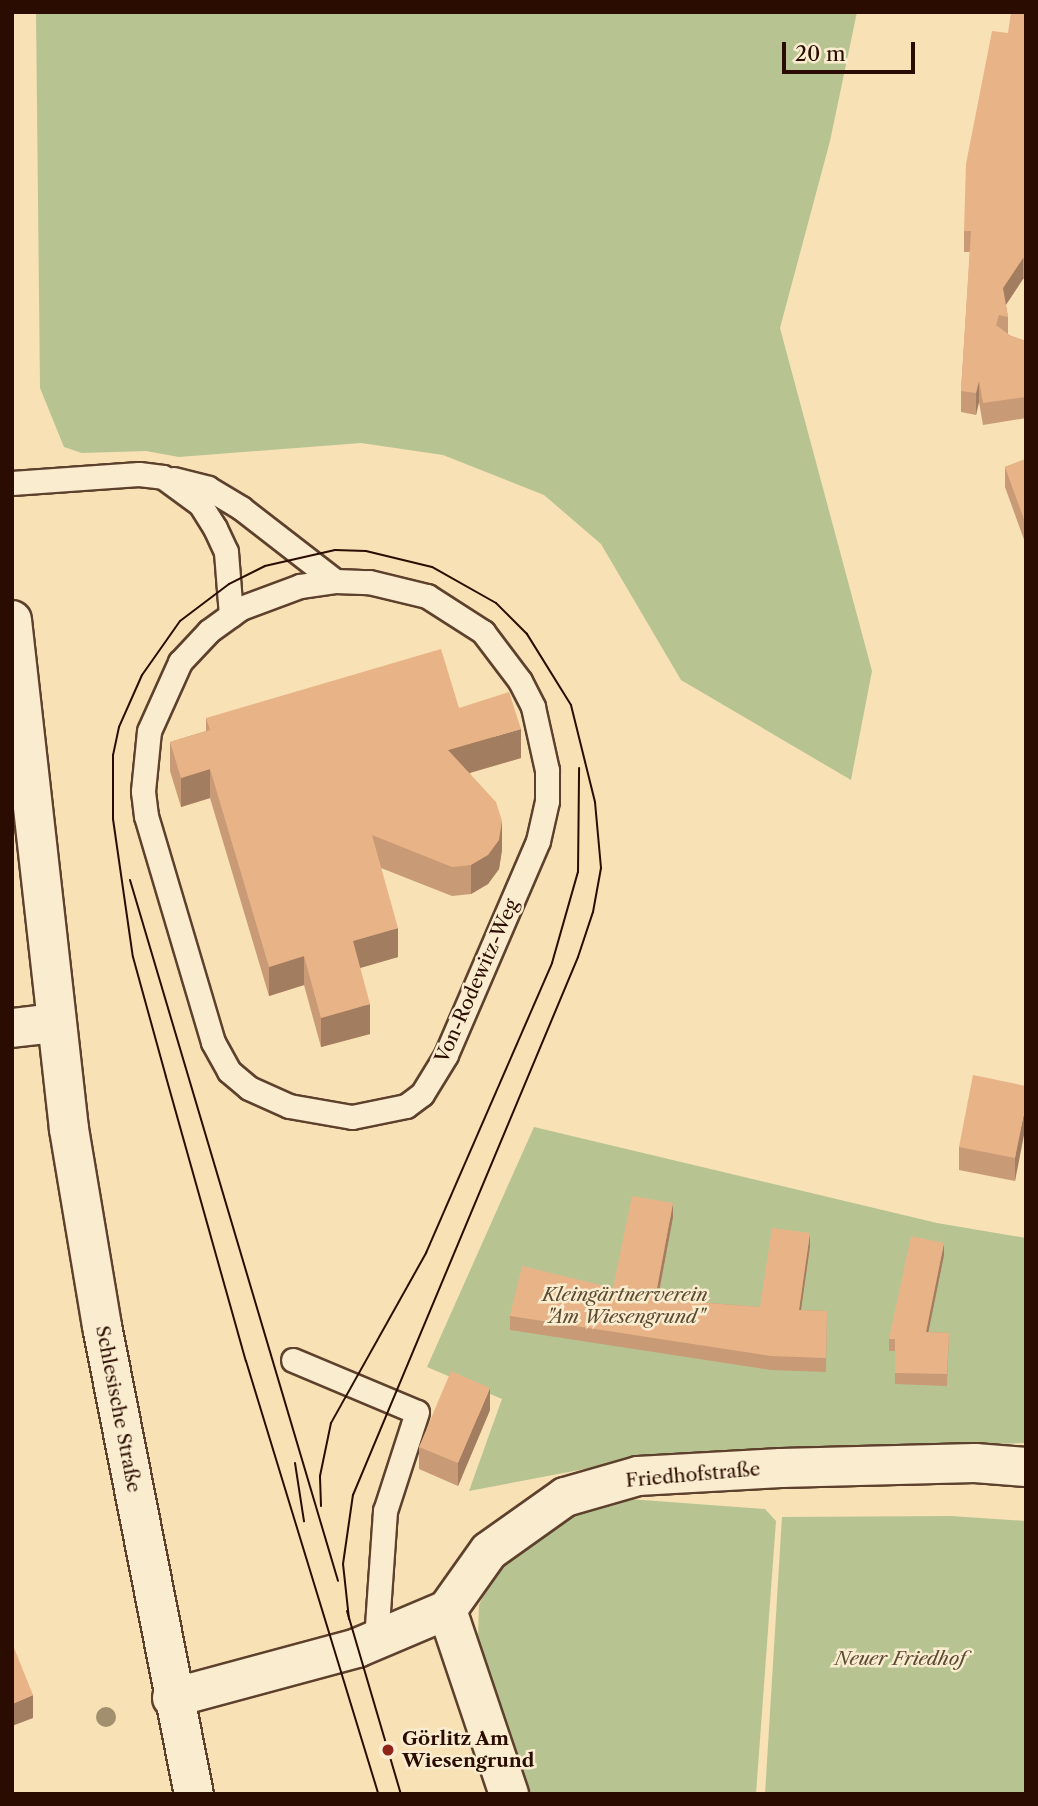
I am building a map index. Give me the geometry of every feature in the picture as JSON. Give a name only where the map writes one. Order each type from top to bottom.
[{"type":"street","name":"Schlesische Straße","points":[[12,620],[54,1023],[102,1326],[172,1698],[194,1794]]},
{"type":"street","points":[[12,1028],[54,1023]]},
{"type":"street","name":"Friedhofstraße","points":[[447,1610],[489,1552],[565,1497],[638,1476],[823,1467],[975,1464],[1026,1467]]},
{"type":"street","points":[[172,1698],[376,1640],[447,1610],[509,1794]]},
{"type":"lane","points":[[12,483],[139,474],[208,488],[241,508],[335,581]]},
{"type":"lane","points":[[163,477],[200,504],[215,528],[226,552],[231,615]]},
{"type":"lane","name":"Von-Rodewitz-Weg","points":[[335,581],[401,587],[427,596],[461,615],[483,632],[520,681],[543,736],[547,801],[538,841],[446,1055],[422,1094],[406,1106],[352,1117],[289,1106],[249,1088],[229,1071],[213,1042],[146,816],[143,791],[149,731],[167,682],[180,662],[231,615],[269,596],[335,581]]},
{"type":"lane","points":[[293,1360],[417,1412],[385,1511],[376,1640]]},
{"type":"green space","points":[[36,12],[857,12],[830,141],[780,328],[872,671],[851,780],[681,680],[601,544],[544,495],[443,455],[361,443],[179,457],[146,451],[82,453],[64,447],[40,388]]},
{"type":"green space","name":"Kleingärtnerverein \"Am Wiesengrund\"","points":[[534,1127],[937,1223],[1026,1238],[1026,1443],[653,1456],[469,1491],[502,1399],[427,1367]]},
{"type":"green space","points":[[629,1499],[765,1509],[776,1521],[756,1794],[530,1794],[478,1639],[479,1605],[501,1560],[554,1522]]},
{"type":"green space","name":"Neuer Friedhof","points":[[951,1516],[1026,1521],[1026,1794],[765,1794],[782,1517]]},
{"type":"building","points":[[1011,12],[1026,12],[1026,258],[1023,258],[1003,288],[1008,317],[999,315],[996,325],[1011,336],[1026,341],[1026,397],[983,403],[979,381],[976,393],[961,391],[971,231],[964,231],[966,164],[992,31],[1008,33]]},
{"type":"building","points":[[1026,459],[1026,525],[1005,467]]},
{"type":"building","points":[[441,649],[459,708],[509,692],[521,729],[448,750],[496,802],[502,821],[499,840],[488,855],[471,865],[452,867],[372,835],[398,928],[353,941],[370,1004],[321,1018],[304,956],[269,967],[210,769],[181,778],[170,742],[210,730],[206,718]]},
{"type":"building","points":[[973,1075],[1026,1086],[1026,1103],[1015,1158],[959,1147]]},
{"type":"building","points":[[632,1196],[673,1203],[655,1299],[760,1307],[772,1228],[810,1233],[799,1310],[827,1311],[826,1358],[771,1356],[510,1316],[522,1266],[613,1288]]},
{"type":"building","points":[[911,1236],[944,1243],[926,1332],[949,1333],[947,1374],[895,1373],[895,1339],[889,1339]]},
{"type":"building","points":[[451,1371],[490,1388],[458,1463],[419,1447]]},
{"type":"building","points":[[12,1643],[33,1695],[12,1704]]},
{"type":"tram line","points":[[349,1619],[343,1564],[353,1495],[578,957],[593,912],[601,868],[595,802],[571,705],[527,634],[496,603],[432,567],[366,551],[335,550],[265,566],[229,584],[180,621],[142,675],[119,727],[113,755],[113,819],[133,957],[246,1361],[378,1794]]},
{"type":"tram line","points":[[321,1506],[320,1476],[331,1423],[426,1253],[552,963],[578,872],[579,768]]},
{"type":"tram line","points":[[130,880],[338,1581]]},
{"type":"tram line","points":[[295,1463],[304,1521]]},
{"type":"tram line","points":[[347,1611],[401,1794]]},
{"type":"place","name":"Görlitz Am Wiesengrund","points":[[388,1750]]}]
